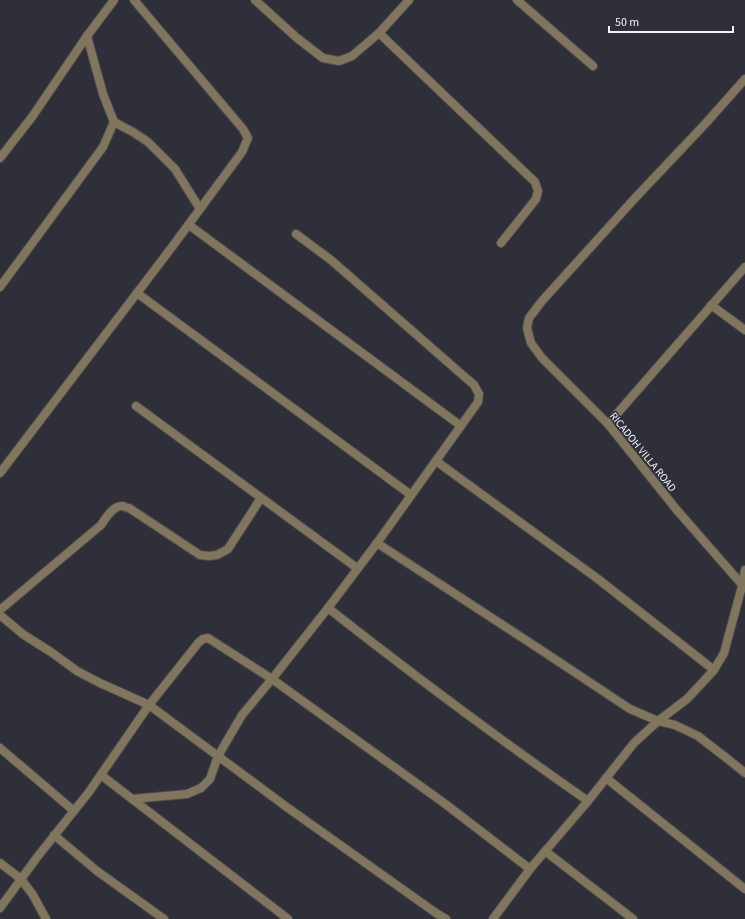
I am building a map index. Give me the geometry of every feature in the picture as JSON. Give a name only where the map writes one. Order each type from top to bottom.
[{"type":"street","points":[[0,158],[32,117],[87,36],[114,0]]},
{"type":"street","points":[[0,473],[189,224],[242,152],[248,138],[243,129],[134,0]]},
{"type":"street","points":[[255,0],[297,38],[323,58],[339,61],[352,56],[379,33],[409,0]]},
{"type":"street","points":[[517,0],[593,66]]},
{"type":"street","points":[[379,33],[535,182],[538,191],[536,200],[501,243]]},
{"type":"street","points":[[87,36],[103,94],[114,122],[148,142],[175,169],[200,209]]},
{"type":"street","name":"RICADOH VILLA ROAD","points":[[744,587],[676,509],[608,424],[542,358],[531,343],[527,328],[529,318],[542,301],[745,79]]},
{"type":"street","points":[[0,287],[103,147],[114,122]]},
{"type":"street","points":[[189,224],[461,426]]},
{"type":"street","points":[[132,799],[187,794],[201,788],[210,779],[218,756],[242,715],[272,680],[328,608],[377,543],[478,402],[479,394],[474,385],[331,260],[296,234]]},
{"type":"street","points":[[608,424],[745,267]]},
{"type":"street","points":[[137,293],[411,495]]},
{"type":"street","points":[[711,305],[745,330]]},
{"type":"street","points":[[136,406],[357,568]]},
{"type":"street","points":[[436,461],[598,579],[714,670]]},
{"type":"street","points":[[0,610],[101,525],[111,512],[118,507],[123,506],[129,508],[200,555],[209,556],[218,555],[228,549],[261,498]]},
{"type":"street","points":[[377,543],[625,706],[658,721],[674,725],[698,736],[745,773]]},
{"type":"street","points":[[493,919],[530,869],[588,801],[634,743],[658,721],[687,699],[714,670],[724,653],[744,587],[745,570]]},
{"type":"street","points":[[328,608],[539,767],[588,801]]},
{"type":"street","points":[[0,615],[24,635],[77,671],[149,705],[434,916],[446,919]]},
{"type":"street","points":[[0,908],[54,835],[89,792],[149,705],[199,642],[208,638],[272,680],[444,803],[530,869]]},
{"type":"street","points":[[0,748],[74,811]]},
{"type":"street","points":[[100,775],[288,919]]},
{"type":"street","points":[[606,778],[745,889]]},
{"type":"street","points":[[54,835],[97,871],[164,919]]},
{"type":"street","points":[[545,851],[633,919]]},
{"type":"street","points":[[0,863],[21,879],[33,895],[45,917],[54,919]]}]
